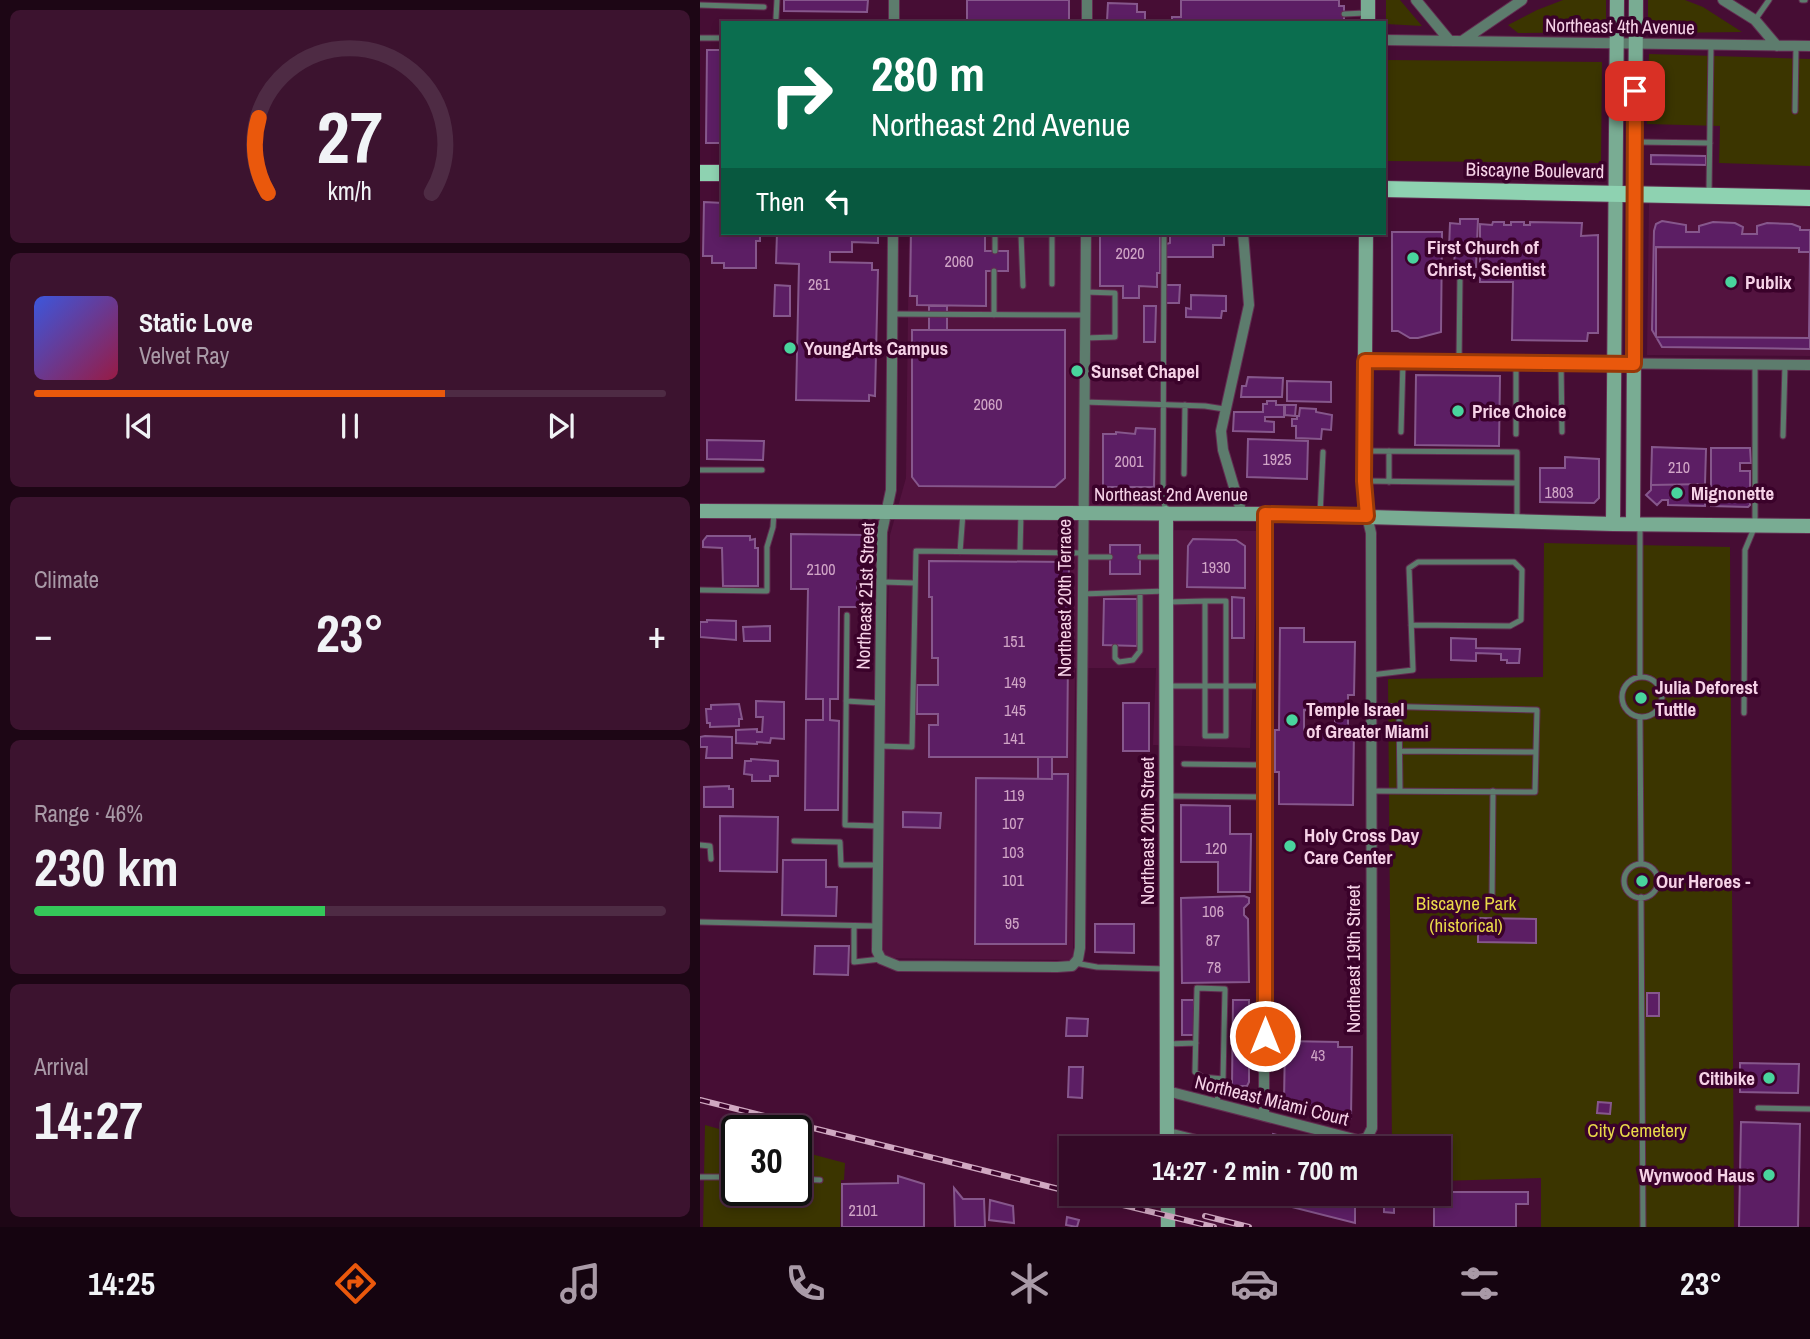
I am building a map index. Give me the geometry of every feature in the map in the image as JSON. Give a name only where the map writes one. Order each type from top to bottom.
[{"type":"main road","points":[[1613,524],[1617,0]]},
{"type":"main road","points":[[1636,0],[1636,524]]},
{"type":"main road","points":[[700,173],[721,173]]},
{"type":"main road","name":"Biscayne Boulevard","points":[[1386,189],[1810,198]]},
{"type":"main road","name":"Northeast 19th Street","points":[[1366,235],[1364,481],[1367,516]]},
{"type":"main road","name":"Northeast 2nd Avenue","points":[[700,511],[1265,514],[1613,524],[1810,526]]},
{"type":"main road","name":"Northeast 20th Street","points":[[1166,513],[1167,1136]]},
{"type":"main road","points":[[1168,1206],[1168,1227]]},
{"type":"street","points":[[894,0],[894,21]]},
{"type":"street","points":[[1087,0],[1087,21]]},
{"type":"street","points":[[1416,0],[1449,40]]},
{"type":"street","name":"Northeast 4th Avenue","points":[[1462,41],[1522,0]]},
{"type":"street","points":[[1723,0],[1755,20],[1777,46]]},
{"type":"street","name":"Northeast 4th Avenue","points":[[1386,40],[1810,46]]},
{"type":"street","name":"Northeast 21st Street","points":[[881,959],[877,951],[877,926],[881,582],[882,533],[891,490],[893,235]]},
{"type":"street","name":"Northeast 20th Terrace","points":[[1075,963],[1080,948],[1086,235]]},
{"type":"street","points":[[1242,514],[1223,450],[1221,431],[1249,306],[1243,235]]},
{"type":"street","points":[[1365,361],[1810,365]]},
{"type":"street","points":[[1265,514],[1265,1116]]},
{"type":"street","name":"Northeast 19th Street","points":[[1367,516],[1371,533],[1372,791],[1372,1128],[1368,1136]]},
{"type":"street","points":[[881,959],[898,966],[1058,967],[1072,966],[1075,963]]},
{"type":"street","name":"Northeast Miami Court","points":[[1167,1091],[1342,1136]]},
{"type":"lane","points":[[776,18],[777,0]]},
{"type":"lane","points":[[1755,20],[1769,0]]},
{"type":"lane","points":[[700,5],[764,7]]},
{"type":"lane","points":[[1344,14],[1368,12]]},
{"type":"lane","points":[[700,38],[721,38]]},
{"type":"lane","points":[[1709,195],[1711,44]]},
{"type":"lane","points":[[1795,111],[1796,46]]},
{"type":"lane","points":[[1635,142],[1710,143]]},
{"type":"lane","points":[[995,235],[995,251]]},
{"type":"lane","points":[[1021,235],[1023,286]]},
{"type":"lane","points":[[1052,235],[1052,284]]},
{"type":"lane","points":[[1164,235],[1163,497],[1166,513]]},
{"type":"lane","points":[[994,271],[994,316]]},
{"type":"lane","points":[[1459,362],[1460,275]]},
{"type":"lane","points":[[1085,292],[1115,293],[1115,337],[1085,338]]},
{"type":"lane","points":[[892,314],[1085,315]]},
{"type":"lane","points":[[1401,432],[1403,361]]},
{"type":"lane","points":[[1516,363],[1516,434]]},
{"type":"lane","points":[[1561,363],[1562,432]]},
{"type":"lane","points":[[1744,713],[1745,550],[1755,526],[1755,365]]},
{"type":"lane","points":[[1783,436],[1785,365]]},
{"type":"lane","points":[[1084,402],[1224,409]]},
{"type":"lane","points":[[1184,474],[1185,405]]},
{"type":"lane","points":[[1365,451],[1517,452],[1517,521]]},
{"type":"lane","points":[[1320,515],[1323,452]]},
{"type":"lane","points":[[1389,452],[1389,482]]},
{"type":"lane","points":[[700,470],[762,470]]},
{"type":"lane","points":[[1364,481],[1517,483]]},
{"type":"lane","points":[[700,590],[767,591],[767,547],[774,512]]},
{"type":"lane","points":[[960,552],[963,512]]},
{"type":"lane","points":[[1020,552],[1021,513]]},
{"type":"lane","points":[[1636,524],[1640,677]]},
{"type":"lane","points":[[879,746],[912,747],[916,551],[1020,552],[1110,557]]},
{"type":"lane","points":[[1140,557],[1166,557]]},
{"type":"lane","points":[[1371,675],[1413,670],[1411,625],[1409,568],[1418,562],[1514,562],[1522,570],[1521,620],[1510,625],[1411,625]]},
{"type":"lane","points":[[881,582],[914,583]]},
{"type":"lane","points":[[1115,647],[1115,658],[1119,662],[1133,660],[1140,651],[1140,592]]},
{"type":"lane","points":[[1082,594],[1116,596],[1140,592],[1205,601],[1226,601],[1227,736],[1205,736],[1205,601]]},
{"type":"lane","points":[[847,615],[845,825],[878,827]]},
{"type":"lane","points":[[1640,677],[1653,680],[1662,697],[1653,714],[1640,718],[1624,707],[1621,694],[1628,682],[1640,677]]},
{"type":"lane","points":[[1167,685],[1265,686]]},
{"type":"lane","points":[[846,702],[879,703]]},
{"type":"lane","points":[[1371,706],[1537,710],[1535,792],[1372,791]]},
{"type":"lane","points":[[1399,706],[1401,791]]},
{"type":"lane","points":[[1640,718],[1641,864]]},
{"type":"lane","points":[[1400,751],[1535,752]]},
{"type":"lane","points":[[1184,764],[1265,765]]},
{"type":"lane","points":[[1492,900],[1493,791]]},
{"type":"lane","points":[[1167,796],[1265,797]]},
{"type":"lane","points":[[794,841],[840,842],[841,865],[878,865]]},
{"type":"lane","points":[[700,845],[710,846],[710,859]]},
{"type":"lane","points":[[1641,864],[1652,868],[1657,878],[1656,889],[1641,897],[1628,891],[1624,881],[1631,867],[1641,864]]},
{"type":"lane","points":[[1641,897],[1643,1227]]},
{"type":"lane","points":[[700,922],[877,926]]},
{"type":"lane","points":[[855,926],[854,962],[881,959]]},
{"type":"lane","points":[[1075,963],[1097,967],[1167,969]]},
{"type":"lane","points":[[1217,1105],[1223,1079],[1225,989],[1197,988],[1195,1073],[1202,1077],[1223,1079]]},
{"type":"lane","points":[[1167,1044],[1196,1043]]},
{"type":"lane","points":[[1758,1108],[1810,1109]]},
{"type":"lane","points":[[1167,1130],[1191,1136]]},
{"type":"lane","points":[[700,1177],[721,1177]]},
{"type":"lane","points":[[812,1180],[820,1180]]},
{"type":"shaded area","name":"Publix","points":[[1649,203],[1810,208],[1810,356],[1647,355]]},
{"type":"shaded area","points":[[909,235],[1160,235],[1162,530],[1259,531],[1250,748],[1153,745],[1156,668],[1075,668],[1073,960],[879,958],[890,535],[906,478]]},
{"type":"green space","points":[[1386,0],[1400,0],[1422,26],[1386,24]]},
{"type":"green space","points":[[1563,0],[1606,0],[1606,32],[1518,33],[1508,25],[1537,10]]},
{"type":"green space","points":[[1648,0],[1685,0],[1703,7],[1742,32],[1660,33],[1648,24]]},
{"type":"green space","points":[[1649,54],[1810,59],[1810,166],[1719,163],[1720,126],[1647,124]]},
{"type":"green space","points":[[1388,60],[1602,62],[1601,163],[1386,161]]},
{"type":"green space","name":"City Cemetery","points":[[1544,543],[1730,547],[1734,1227],[1541,1227],[1541,1178],[1451,1181],[1451,1136],[1392,1136],[1388,679],[1543,677]]},
{"type":"green space","points":[[705,1125],[721,1130],[721,1206],[812,1206],[812,1154],[845,1163],[844,1180],[841,1180],[840,1227],[703,1227]]},
{"type":"building","points":[[784,0],[868,0],[867,12],[784,11]]},
{"type":"building","points":[[967,0],[1069,0],[1069,21],[967,21]]},
{"type":"building","points":[[1181,0],[1339,0],[1339,6],[1344,6],[1344,21],[1172,21],[1172,17],[1181,17]]},
{"type":"building","points":[[1108,3],[1137,4],[1137,12],[1145,12],[1145,21],[1107,21]]},
{"type":"building","points":[[707,50],[721,50],[721,143],[706,143]]},
{"type":"building","points":[[1651,155],[1706,156],[1706,165],[1651,164]]},
{"type":"building","points":[[704,202],[721,203],[721,235],[760,235],[760,241],[756,241],[756,268],[724,268],[724,263],[712,263],[712,256],[703,256]]},
{"type":"building","points":[[1460,219],[1478,219],[1476,267],[1454,266],[1455,249],[1449,249],[1450,223],[1460,224]]},
{"type":"building","name":"Publix","points":[[1662,221],[1686,225],[1686,232],[1699,232],[1699,226],[1713,222],[1735,223],[1743,227],[1742,234],[1757,234],[1757,226],[1767,223],[1792,224],[1800,227],[1800,230],[1810,230],[1810,349],[1662,347],[1652,330],[1654,231],[1656,224]]},
{"type":"building","points":[[1493,222],[1504,222],[1504,225],[1511,225],[1511,222],[1524,222],[1524,225],[1530,225],[1530,222],[1582,223],[1581,236],[1598,235],[1598,333],[1588,333],[1587,341],[1512,340],[1513,282],[1480,282],[1480,224],[1492,225]]},
{"type":"building","points":[[1392,232],[1442,232],[1441,332],[1410,338],[1398,331],[1392,331]]},
{"type":"building","points":[[777,235],[878,235],[878,243],[852,242],[852,252],[830,252],[830,262],[872,263],[872,270],[878,270],[875,396],[869,395],[869,401],[796,400],[799,264],[776,263]]},
{"type":"building","points":[[911,235],[985,235],[985,251],[1008,251],[1008,271],[986,271],[986,306],[917,305],[917,296],[910,296]]},
{"type":"building","points":[[1100,235],[1160,235],[1160,273],[1157,273],[1157,287],[1139,286],[1139,298],[1123,298],[1123,286],[1100,286]]},
{"type":"building","points":[[1170,235],[1224,235],[1224,245],[1213,245],[1213,257],[1166,257],[1166,244],[1170,243]]},
{"type":"building","name":"Publix","points":[[1656,247],[1799,248],[1799,252],[1810,252],[1809,338],[1656,337]]},
{"type":"building","points":[[775,285],[790,286],[790,316],[774,316]]},
{"type":"building","points":[[1166,285],[1180,285],[1179,303],[1165,303]]},
{"type":"building","points":[[1191,295],[1226,296],[1226,311],[1222,311],[1221,318],[1186,317],[1186,308],[1191,309]]},
{"type":"building","points":[[929,306],[947,306],[947,330],[929,330]]},
{"type":"building","points":[[1144,306],[1156,306],[1155,342],[1144,342]]},
{"type":"building","points":[[912,330],[1065,330],[1065,478],[1055,487],[919,486],[912,477]]},
{"type":"building","name":"Price Choice","points":[[1416,375],[1500,376],[1499,446],[1415,445]]},
{"type":"building","points":[[1248,377],[1283,378],[1282,397],[1241,397],[1242,386],[1246,386]]},
{"type":"building","points":[[1287,381],[1331,382],[1331,402],[1287,401]]},
{"type":"building","points":[[1267,401],[1284,405],[1284,417],[1265,417],[1265,421],[1274,422],[1274,432],[1233,431],[1234,412],[1263,412],[1263,404],[1267,404]]},
{"type":"building","points":[[1285,405],[1296,405],[1295,416],[1285,415]]},
{"type":"building","points":[[1300,408],[1316,409],[1316,412],[1332,415],[1331,430],[1322,429],[1321,439],[1296,438],[1296,426],[1292,426],[1292,419],[1297,419]]},
{"type":"building","points":[[1136,428],[1155,429],[1154,487],[1103,487],[1103,434],[1135,434]]},
{"type":"building","points":[[1248,439],[1308,441],[1307,479],[1247,477]]},
{"type":"building","points":[[707,440],[764,441],[763,460],[707,459]]},
{"type":"building","points":[[1652,447],[1706,449],[1705,484],[1651,485]]},
{"type":"building","points":[[1711,448],[1750,448],[1751,463],[1740,463],[1740,471],[1750,471],[1748,507],[1711,506]]},
{"type":"building","points":[[1565,457],[1599,459],[1599,498],[1594,503],[1540,502],[1540,468],[1565,468]]},
{"type":"building","name":"Mignonette","points":[[1705,484],[1705,506],[1668,505],[1668,500],[1662,500],[1657,505],[1646,495],[1651,490],[1651,485]]},
{"type":"building","points":[[791,534],[864,535],[864,582],[857,582],[857,592],[864,592],[864,607],[839,607],[838,699],[830,699],[830,720],[839,721],[838,810],[805,810],[806,720],[823,720],[823,699],[806,699],[808,589],[791,589]]},
{"type":"building","points":[[707,536],[750,536],[750,540],[755,539],[755,548],[758,548],[758,586],[723,586],[722,548],[703,547]]},
{"type":"building","points":[[1193,539],[1236,540],[1245,546],[1245,588],[1187,587],[1188,546]]},
{"type":"building","points":[[1110,545],[1140,545],[1140,574],[1110,574]]},
{"type":"building","points":[[929,561],[1069,562],[1067,757],[929,757],[929,725],[938,725],[938,714],[917,714],[917,685],[938,685],[938,658],[932,658]]},
{"type":"building","points":[[1232,597],[1244,598],[1244,638],[1232,638]]},
{"type":"building","points":[[1104,599],[1137,599],[1137,646],[1103,645]]},
{"type":"building","points":[[736,621],[736,640],[700,637],[700,622]]},
{"type":"building","points":[[770,626],[770,641],[744,641],[743,627]]},
{"type":"building","name":"Temple Israel of Greater Miami","points":[[1280,628],[1304,628],[1304,642],[1355,642],[1354,695],[1348,695],[1348,730],[1354,730],[1353,805],[1279,804],[1279,772],[1275,772],[1275,730],[1279,730]],"holes":[[[1304,710],[1335,711],[1335,731],[1304,730]]]},
{"type":"building","points":[[1451,638],[1476,639],[1476,648],[1520,649],[1519,663],[1501,660],[1501,654],[1476,653],[1476,661],[1451,660]]},
{"type":"building","points":[[756,701],[784,702],[784,739],[771,738],[770,743],[736,743],[736,730],[757,729],[757,732],[762,732],[763,717],[756,717]]},
{"type":"building","points":[[1123,703],[1149,703],[1149,751],[1123,751]]},
{"type":"building","points":[[739,704],[742,719],[739,719],[739,726],[710,727],[710,723],[707,723],[706,709],[711,709],[711,705]]},
{"type":"building","points":[[700,737],[732,737],[732,758],[706,758],[707,747],[700,747]]},
{"type":"building","points":[[1038,757],[1052,757],[1052,779],[1038,779]]},
{"type":"building","points":[[745,761],[778,761],[778,776],[770,776],[770,781],[752,781],[752,775],[744,774]]},
{"type":"building","points":[[1052,774],[1068,774],[1066,944],[975,944],[976,778],[1052,779]]},
{"type":"building","points":[[729,786],[729,789],[733,789],[733,807],[704,807],[704,787]]},
{"type":"building","points":[[1181,805],[1230,806],[1230,834],[1251,834],[1250,892],[1218,892],[1218,862],[1181,862]]},
{"type":"building","points":[[903,812],[941,813],[940,828],[903,827]]},
{"type":"building","points":[[720,816],[778,817],[777,872],[720,871]]},
{"type":"building","points":[[783,860],[826,860],[826,887],[837,887],[836,916],[782,915]]},
{"type":"building","points":[[1181,898],[1249,898],[1244,915],[1248,919],[1249,982],[1182,983]]},
{"type":"building","points":[[1478,918],[1536,919],[1536,943],[1478,942]]},
{"type":"building","points":[[1095,924],[1134,924],[1134,953],[1095,952]]},
{"type":"building","points":[[815,946],[849,946],[848,975],[814,974]]},
{"type":"building","points":[[1647,993],[1659,993],[1659,1016],[1647,1016]]},
{"type":"building","points":[[1182,1000],[1194,1000],[1194,1035],[1182,1035]]},
{"type":"building","points":[[1233,1000],[1249,1000],[1247,1086],[1232,1086]]},
{"type":"building","points":[[1067,1018],[1088,1019],[1087,1036],[1066,1036]]},
{"type":"building","points":[[1285,1041],[1338,1042],[1338,1047],[1352,1047],[1351,1118],[1296,1102],[1284,1102]]},
{"type":"building","name":"Citibike","points":[[1740,1063],[1799,1064],[1798,1093],[1740,1092]]},
{"type":"building","points":[[1069,1067],[1083,1067],[1082,1098],[1068,1097]]},
{"type":"building","points":[[1598,1102],[1611,1103],[1610,1114],[1597,1113]]},
{"type":"building","name":"Wynwood Haus","points":[[1741,1122],[1800,1124],[1798,1227],[1739,1227]]},
{"type":"building","points":[[898,1176],[924,1184],[924,1227],[842,1227],[842,1184],[898,1183]]},
{"type":"building","points":[[954,1188],[963,1199],[984,1199],[985,1227],[955,1227]]},
{"type":"building","points":[[1451,1192],[1528,1192],[1528,1204],[1516,1204],[1516,1227],[1434,1227],[1434,1206],[1451,1206]]},
{"type":"building","points":[[990,1200],[1013,1206],[1014,1223],[989,1220]]},
{"type":"building","points":[[1288,1206],[1355,1206],[1355,1223]]},
{"type":"building","points":[[1384,1206],[1394,1206],[1394,1213],[1384,1212]]},
{"type":"building","points":[[1067,1217],[1079,1220],[1077,1227],[1066,1225]]},
{"type":"railway","points":[[700,1100],[1059,1189]]},
{"type":"railway","points":[[1127,1206],[1214,1227]]},
{"type":"railway","points":[[1205,1216],[1249,1227]]},
{"type":"place","name":"First Church of Christ, Scientist","points":[[1413,258]]},
{"type":"place","name":"Publix","points":[[1731,282]]},
{"type":"place","name":"YoungArts Campus","points":[[790,348]]},
{"type":"place","name":"Sunset Chapel","points":[[1077,371]]},
{"type":"place","name":"Price Choice","points":[[1458,411]]},
{"type":"place","name":"Mignonette","points":[[1677,493]]},
{"type":"place","name":"Julia Deforest Tuttle","points":[[1641,698]]},
{"type":"place","name":"Temple Israel of Greater Miami","points":[[1292,720]]},
{"type":"place","name":"Holy Cross Day Care Center","points":[[1290,846]]},
{"type":"place","name":"Our Heroes -","points":[[1642,881]]},
{"type":"place","name":"Citibike","points":[[1769,1078]]},
{"type":"place","name":"Wynwood Haus","points":[[1769,1175]]},
{"type":"route","points":[[1265,1036],[1265,514],[1367,516],[1364,481],[1365,361],[1634,364],[1635,91]]},
{"type":"park label","name":"Biscayne Park (historical)","points":[[1466,914]]}]
